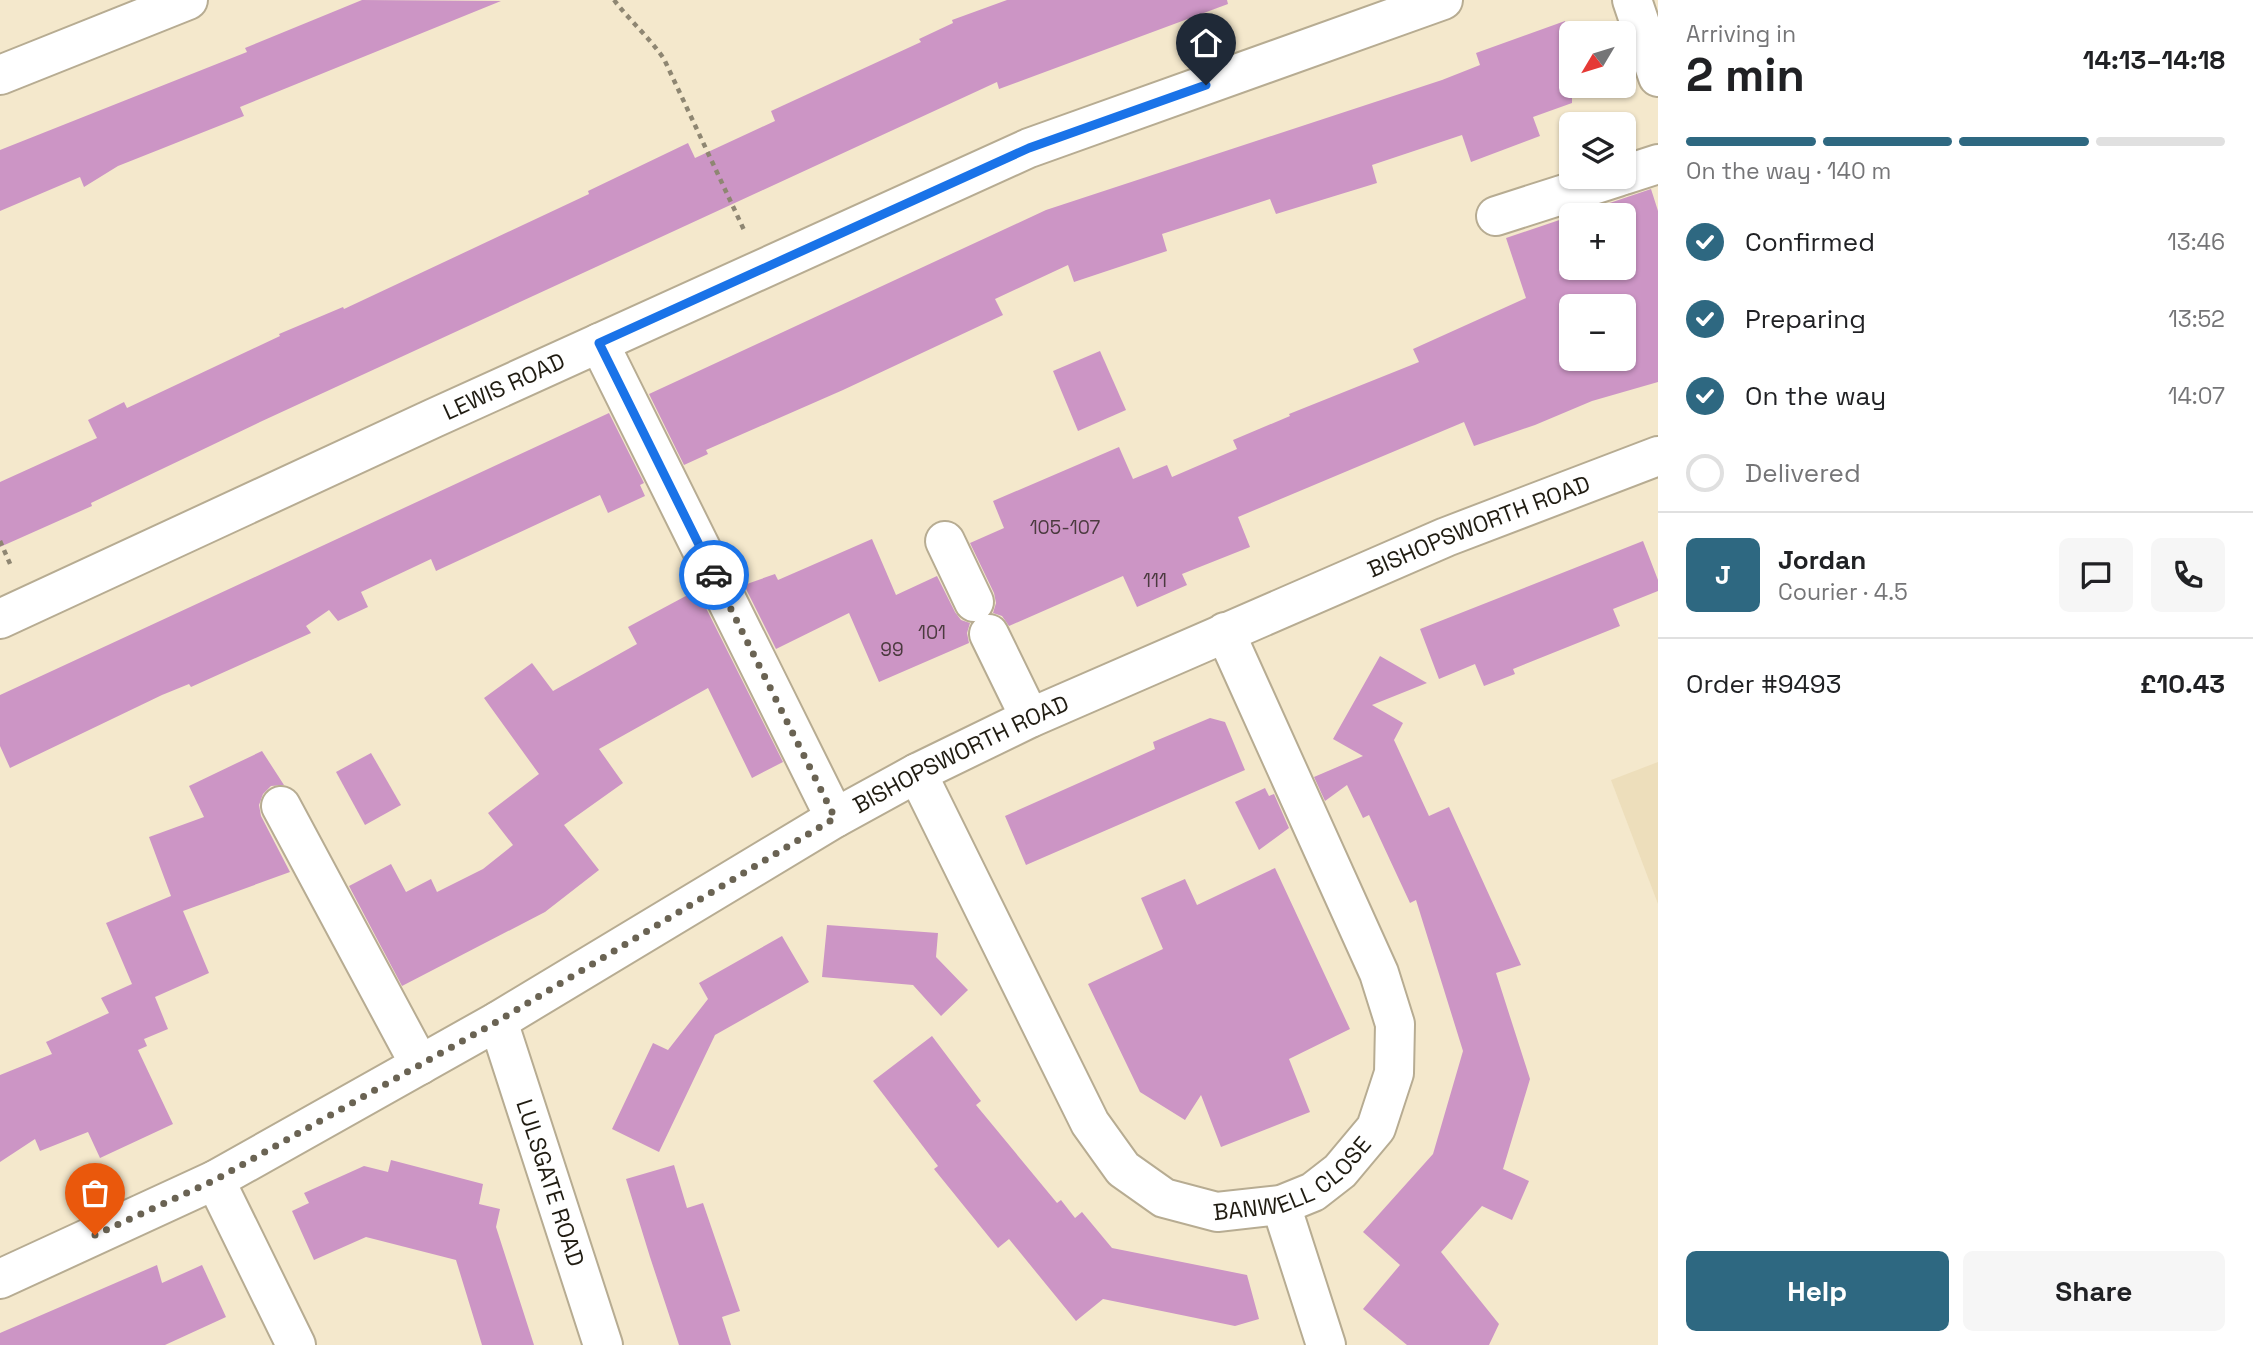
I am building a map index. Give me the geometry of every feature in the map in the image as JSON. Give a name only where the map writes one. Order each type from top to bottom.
[{"type":"street","points":[[0,75],[188,0]]},
{"type":"street","name":"LEWIS ROAD","points":[[0,619],[1029,148],[1443,0]]},
{"type":"street","points":[[1632,0],[1658,77]]},
{"type":"street","points":[[1636,171],[1658,164]]},
{"type":"street","points":[[1496,216],[1580,189]]},
{"type":"street","points":[[599,343],[835,818]]},
{"type":"street","name":"BISHOPSWORTH ROAD","points":[[0,1279],[215,1180],[498,1021],[835,818],[917,773],[1030,718],[1446,537],[1658,456]]},
{"type":"street","points":[[946,541],[1030,718]]},
{"type":"street","name":"BANWELL CLOSE","points":[[917,773],[1090,1123],[1123,1169],[1164,1198],[1217,1212],[1281,1205],[1313,1192],[1340,1171],[1376,1128],[1394,1073],[1395,1024],[1379,973],[1225,632]]},
{"type":"street","points":[[281,806],[420,1065]]},
{"type":"street","name":"LULSGATE ROAD","points":[[498,1021],[603,1345]]},
{"type":"street","points":[[215,1180],[296,1345]]},
{"type":"street","points":[[1281,1205],[1326,1345]]},
{"type":"path","points":[[614,0],[633,24],[648,36],[664,59],[762,269]]},
{"type":"shaded area","points":[[1658,762],[1658,904],[1611,780]]},
{"type":"building","points":[[362,0],[501,1],[240,107],[244,116],[118,166],[84,187],[80,177],[0,211],[0,150],[247,52],[245,48]]},
{"type":"building","points":[[1007,0],[1227,0],[1228,4],[999,89],[997,82],[260,422],[91,503],[92,506],[0,547],[0,482],[97,438],[88,420],[124,402],[127,408],[280,336],[279,334],[343,307],[344,309],[589,194],[588,191],[688,143],[695,158],[775,121],[771,111],[921,42],[919,39],[953,23],[952,20]]},
{"type":"building","points":[[1559,23],[1559,98],[1572,98],[1572,103],[1533,117],[1540,136],[1471,162],[1462,135],[1372,165],[1377,183],[1276,214],[1270,199],[1162,234],[1167,251],[1074,282],[1068,265],[995,299],[1003,315],[706,450],[708,454],[684,465],[649,394],[1046,210],[1442,80],[1480,65],[1476,53]]},
{"type":"building","points":[[1651,189],[1658,211],[1658,382],[1592,401],[1535,425],[1474,446],[1464,422],[1238,517],[1250,547],[1182,574],[1187,585],[1137,607],[1123,576],[1009,626],[1002,616],[993,613],[996,603],[994,593],[970,543],[1004,528],[993,501],[1119,447],[1133,479],[1167,465],[1172,477],[1237,449],[1233,440],[1290,416],[1289,414],[1419,362],[1413,349],[1526,298],[1506,238],[1559,220],[1559,280],[1636,280],[1636,203],[1610,203]]},
{"type":"building","points":[[1100,351],[1126,410],[1078,431],[1053,371]]},
{"type":"building","points":[[609,413],[644,483],[640,485],[645,496],[608,513],[600,495],[436,571],[431,559],[361,592],[368,607],[338,621],[329,610],[306,626],[311,633],[191,687],[189,684],[162,695],[10,768],[0,746],[0,695]]},
{"type":"building","points":[[872,539],[896,595],[937,576],[955,612],[961,620],[970,623],[967,633],[969,643],[879,682],[849,613],[776,649],[744,585],[775,574],[778,580]]},
{"type":"building","points":[[1643,541],[1658,580],[1658,591],[1613,609],[1620,626],[1513,669],[1515,674],[1484,686],[1475,664],[1439,679],[1420,629]]},
{"type":"building","points":[[697,590],[783,762],[752,778],[708,688],[599,749],[623,783],[564,825],[599,870],[545,912],[402,986],[349,886],[391,864],[406,892],[431,879],[437,892],[483,869],[513,845],[488,813],[539,774],[484,698],[532,663],[553,691],[637,644],[628,627]]},
{"type":"building","points":[[1380,656],[1427,683],[1372,705],[1403,723],[1394,740],[1429,816],[1449,807],[1521,965],[1496,973],[1530,1079],[1503,1169],[1529,1181],[1512,1220],[1482,1206],[1441,1252],[1499,1324],[1489,1345],[1407,1345],[1363,1309],[1400,1265],[1363,1232],[1433,1154],[1463,1051],[1416,900],[1410,903],[1369,815],[1363,818],[1347,785],[1325,801],[1314,777],[1363,756],[1333,739]]},
{"type":"building","points":[[1210,718],[1225,722],[1245,770],[1026,865],[1005,816],[1155,749],[1153,742]]},
{"type":"building","points":[[262,751],[284,785],[271,786],[263,794],[259,805],[261,816],[290,872],[183,911],[209,973],[155,997],[168,1029],[144,1039],[147,1046],[138,1050],[173,1124],[100,1158],[88,1132],[40,1151],[35,1139],[0,1162],[0,1075],[52,1054],[46,1042],[109,1013],[101,998],[132,984],[106,923],[171,896],[149,837],[204,817],[189,786]]},
{"type":"building","points":[[371,753],[401,805],[365,825],[336,772]]},
{"type":"building","points":[[1265,788],[1269,796],[1274,794],[1289,828],[1259,850],[1235,802]]},
{"type":"building","points":[[1275,868],[1350,1029],[1289,1059],[1310,1112],[1221,1147],[1201,1095],[1185,1120],[1140,1092],[1088,984],[1163,949],[1141,898],[1185,879],[1197,905]]},
{"type":"building","points":[[827,925],[938,933],[936,957],[968,990],[941,1016],[913,985],[822,977]]},
{"type":"building","points":[[782,936],[809,982],[715,1035],[659,1152],[612,1129],[653,1043],[668,1050],[708,999],[699,983]]},
{"type":"building","points":[[932,1036],[981,1101],[976,1105],[1057,1203],[1061,1200],[1075,1218],[1082,1212],[1112,1248],[1247,1275],[1259,1319],[1235,1326],[1103,1299],[1076,1321],[1009,1239],[998,1248],[934,1169],[938,1166],[873,1081]]},
{"type":"building","points":[[391,1160],[483,1184],[479,1204],[500,1209],[496,1227],[534,1345],[482,1345],[456,1260],[366,1237],[314,1260],[292,1211],[309,1203],[304,1193],[364,1166],[388,1172]]},
{"type":"building","points":[[674,1165],[687,1208],[703,1203],[740,1311],[722,1317],[731,1345],[679,1345],[650,1257],[626,1179]]},
{"type":"building","points":[[157,1265],[162,1283],[202,1265],[226,1317],[165,1345],[0,1345],[0,1333]]},
{"type":"way so far","points":[[95,1235],[215,1180],[498,1021],[835,818],[714,575]]},
{"type":"route","points":[[714,575],[599,343],[1029,148],[1206,85]]}]
